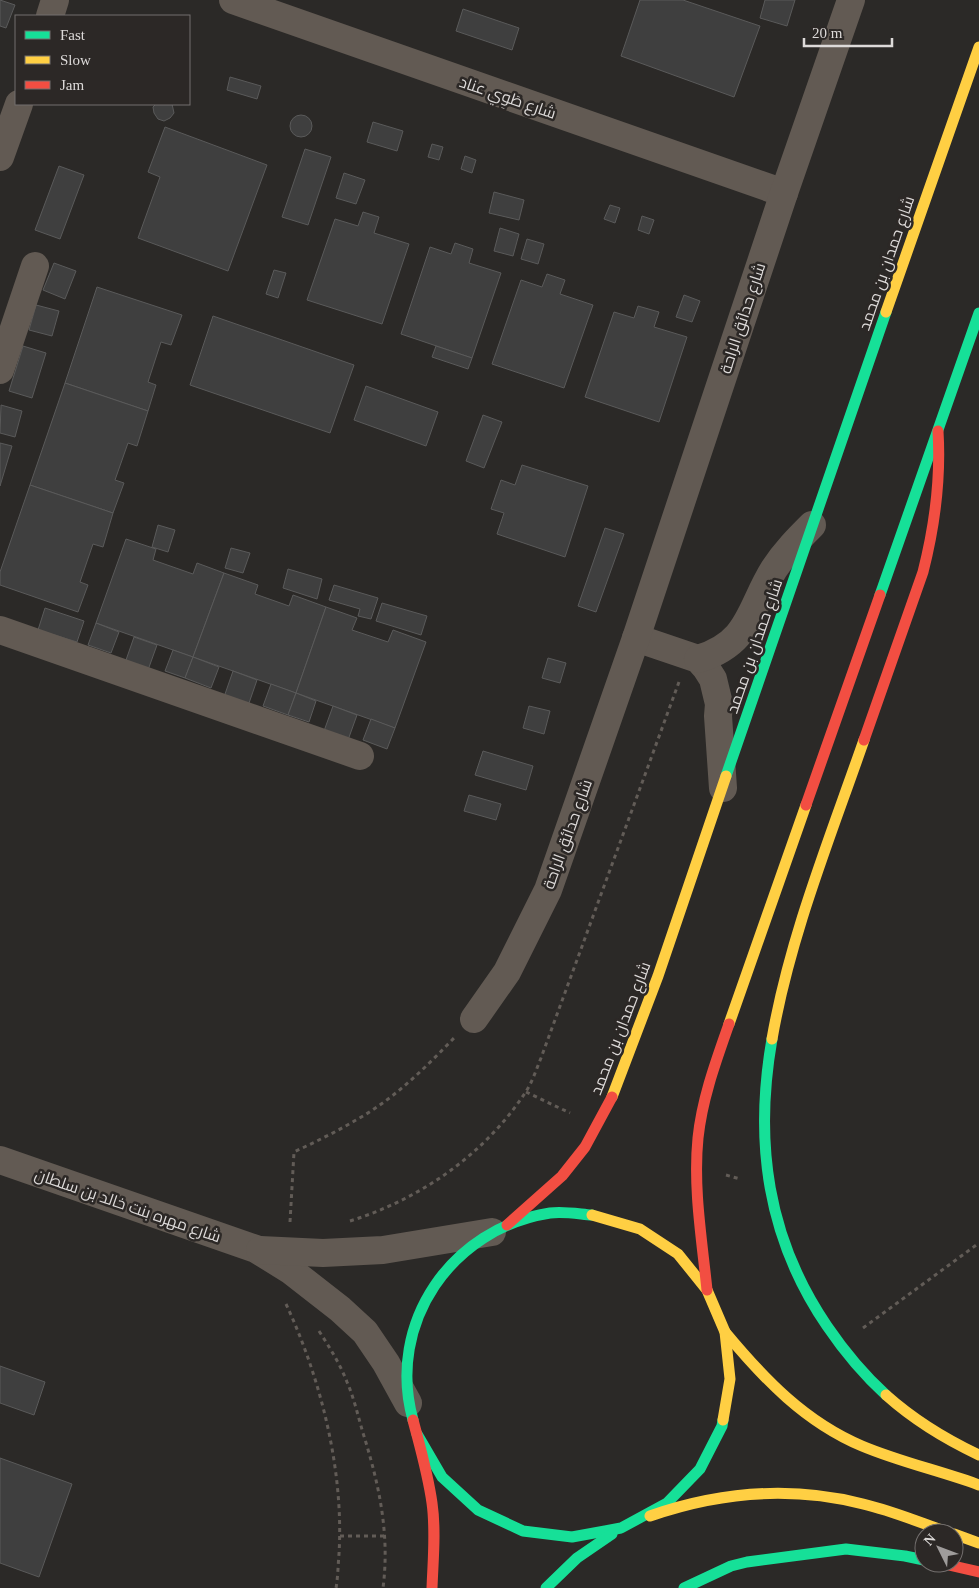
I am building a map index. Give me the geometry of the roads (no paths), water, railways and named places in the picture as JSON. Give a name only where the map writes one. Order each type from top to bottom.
[{"type":"main road","name":"شارع حمدان بن محمد","points":[[500,1228],[562,1176],[585,1147],[598,1126],[616,1088],[658,976],[812,525],[979,47]]},
{"type":"main road","points":[[707,1290],[697,1166],[701,1120],[727,1031],[979,313]]},
{"type":"main road","points":[[938,431],[941,459],[937,515],[925,564],[810,893],[782,991],[770,1051],[764,1096],[764,1142],[769,1188],[779,1227],[792,1265],[810,1301],[860,1370],[894,1402],[930,1429],[979,1455]]},
{"type":"main road","points":[[432,1588],[434,1540],[432,1504],[426,1469],[408,1403],[407,1362],[415,1323],[433,1286],[459,1255],[500,1228],[551,1213],[597,1215],[640,1229],[678,1254],[707,1290],[725,1332],[754,1368],[788,1401],[819,1424],[853,1442],[890,1457],[979,1485]]},
{"type":"main road","points":[[546,1588],[570,1563],[595,1544],[667,1503],[700,1468],[722,1426],[730,1379],[725,1332]]},
{"type":"main road","points":[[417,1434],[442,1477],[478,1510],[523,1531],[572,1537],[623,1527],[665,1510],[707,1499],[750,1493],[802,1494],[853,1501],[920,1523]]},
{"type":"main road","points":[[964,1538],[979,1543]]},
{"type":"main road","points":[[684,1588],[731,1566],[747,1562],[846,1549],[914,1558]]},
{"type":"main road","points":[[964,1569],[979,1572]]},
{"type":"street","points":[[50,15],[55,0]]},
{"type":"street","name":"شارع طَوِي عناد","points":[[233,0],[784,194]]},
{"type":"street","name":"شارع حدائق الراحة","points":[[474,1019],[507,972],[548,890],[636,638],[784,194],[851,0]]},
{"type":"street","points":[[0,157],[19,105]]},
{"type":"street","points":[[0,370],[35,266]]},
{"type":"street","points":[[698,659],[727,647],[738,636],[747,624],[763,588],[775,567],[790,547],[812,525]]},
{"type":"street","points":[[0,630],[360,756]]},
{"type":"street","points":[[636,638],[698,659],[713,679],[717,691],[723,788]]},
{"type":"street","name":"شارع مهره بنت خالد بن سلطان","points":[[0,1160],[256,1249],[290,1270],[340,1309],[365,1332],[386,1363],[408,1403]]},
{"type":"street","name":"شارع مهره بنت خالد بن سلطان","points":[[256,1249],[323,1253],[383,1250],[500,1228]]}]
